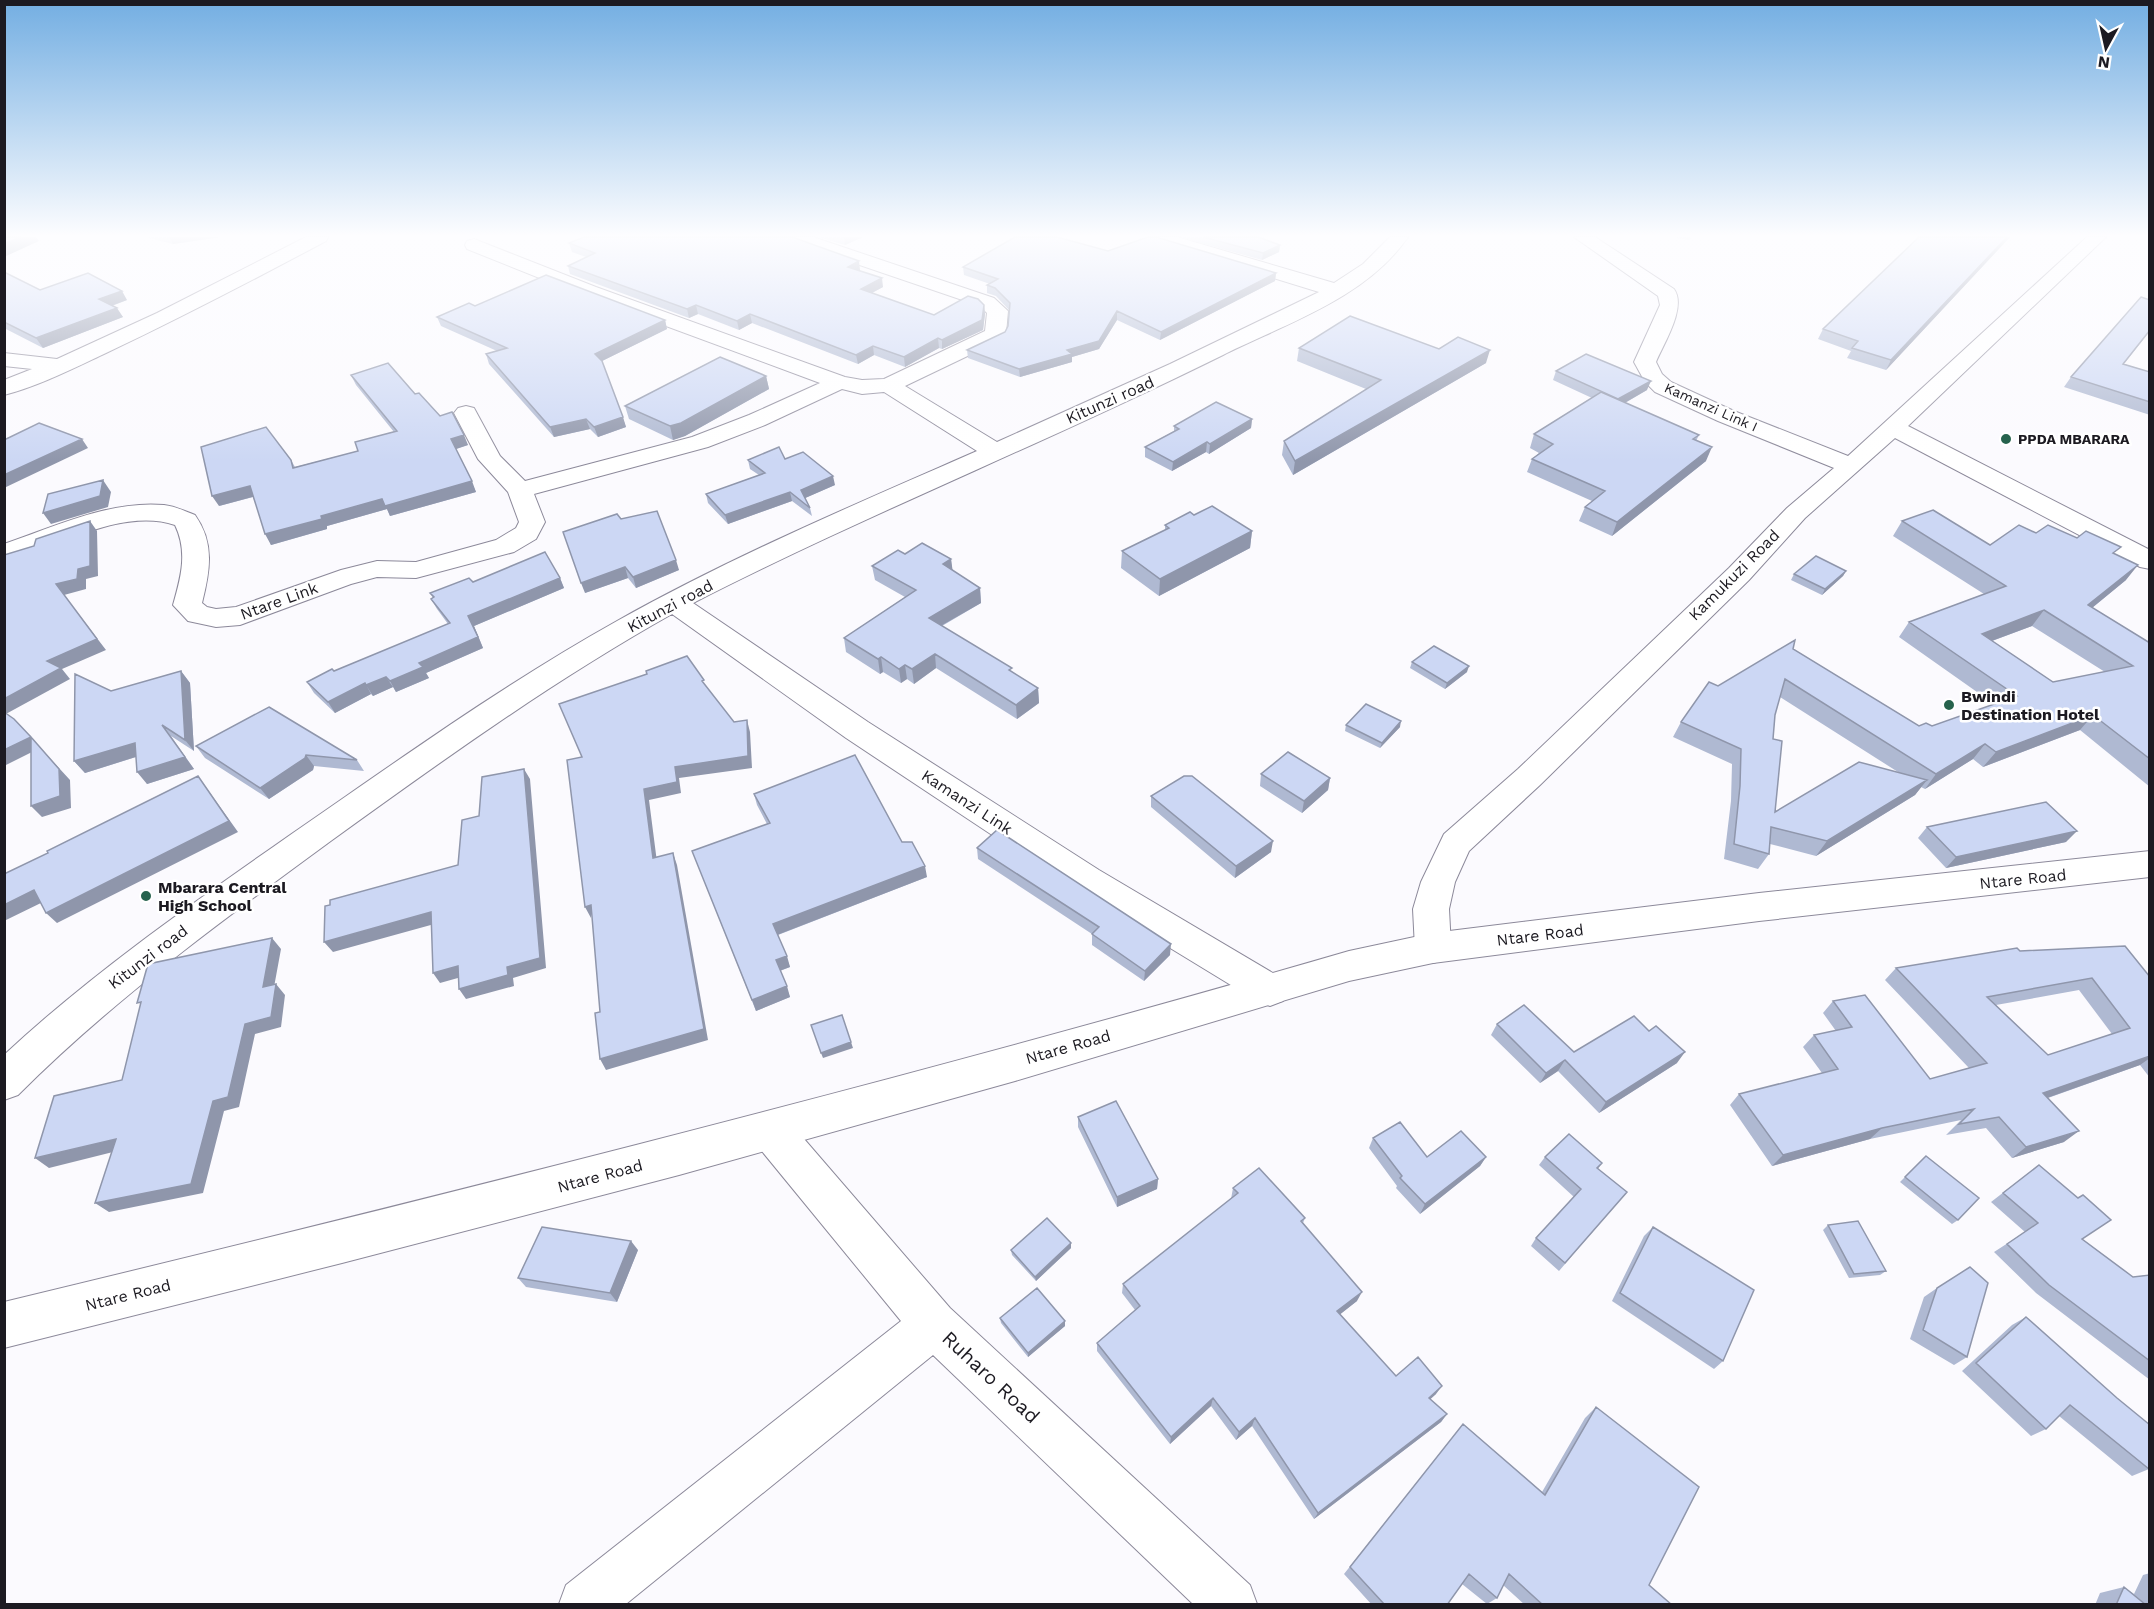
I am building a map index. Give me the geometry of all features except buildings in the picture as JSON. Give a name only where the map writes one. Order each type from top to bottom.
[{"type":"street","points":[[4,388],[61,366],[174,312]]},
{"type":"street","points":[[647,312],[839,382],[862,387],[888,386],[995,334],[998,312]]},
{"type":"street","name":"Kitunzi road","points":[[4,1082],[91,1001],[237,891],[472,724],[566,663],[673,602],[826,527],[1181,369],[1291,312]]},
{"type":"street","name":"Kamanzi Link I","points":[[1667,312],[1645,362],[1653,377],[1663,387],[1726,416],[1851,466]]},
{"type":"street","name":"Kamukuzi Road","points":[[1433,948],[1431,909],[1438,882],[1456,843],[1529,777],[1739,574],[1796,513],[1851,466],[2016,312]]},
{"type":"street","points":[[4,358],[61,366]]},
{"type":"street","points":[[466,413],[490,459],[520,490],[700,442],[757,420],[839,382]]},
{"type":"street","points":[[888,386],[996,452]]},
{"type":"street","points":[[1892,428],[2150,561]]},
{"type":"street","name":"Ntare Link","points":[[4,553],[118,516],[166,513],[186,520],[195,537],[198,565],[187,604],[198,615],[216,618],[240,616],[341,578],[377,569],[416,570],[505,546],[527,533],[532,522],[520,490]]},
{"type":"street","name":"Kamanzi Link","points":[[673,602],[857,730],[1027,841],[1270,990]]},
{"type":"street","name":"Ntare Road","points":[[4,1326],[399,1229],[771,1131],[1349,966],[1433,948],[1759,907],[2150,864]]},
{"type":"street","name":"Ruharo Road","points":[[771,1131],[934,1324],[1231,1605]]},
{"type":"street","points":[[585,1605],[934,1324]]},
{"type":"place","name":"PPDA MBARARA","points":[[2006,439]]},
{"type":"place","name":"Bwindi Destination Hotel","points":[[1949,705]]},
{"type":"place","name":"Mbarara Central High School","points":[[146,896]]}]
